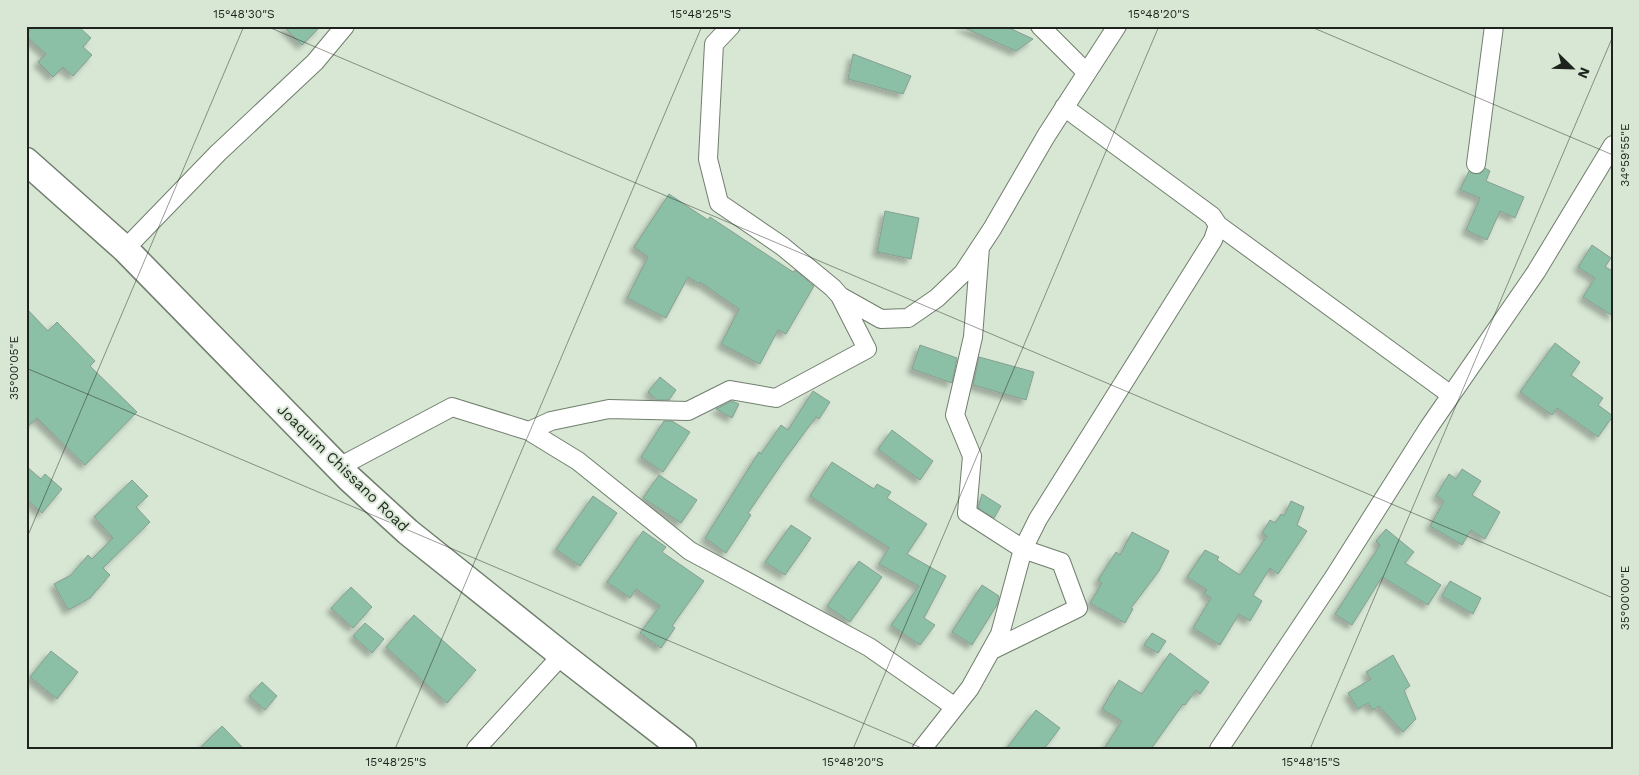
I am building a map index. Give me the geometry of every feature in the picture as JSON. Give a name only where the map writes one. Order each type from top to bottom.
[{"type":"highway","name":"Joaquim Chissano Road","points":[[26,161],[125,249],[338,467],[408,532],[683,749]]},
{"type":"street","points":[[125,249],[218,153],[315,62],[345,26]]},
{"type":"street","points":[[731,26],[714,44],[708,159],[719,203],[782,246],[840,296],[881,319],[908,318],[937,298],[963,273],[1064,107],[1116,26]]},
{"type":"street","points":[[1040,26],[1086,72]]},
{"type":"street","points":[[1476,164],[1494,26]]},
{"type":"street","points":[[1064,107],[1212,216],[1218,225],[1451,395]]},
{"type":"street","points":[[1219,749],[1451,395],[1536,272],[1613,145]]},
{"type":"street","points":[[922,749],[970,688],[992,650],[1000,634],[1023,549],[1038,519],[1213,240],[1218,225]]},
{"type":"street","points":[[980,247],[973,337],[955,414],[972,456],[967,513],[1023,549],[1061,562],[1078,608],[992,650]]},
{"type":"street","points":[[529,431],[551,421],[609,409],[688,411],[730,390],[776,398],[867,349],[840,296]]},
{"type":"street","points":[[338,467],[452,407],[529,431],[578,461],[690,551],[869,647],[955,707]]},
{"type":"street","points":[[476,749],[562,655]]},
{"type":"building","points":[[32,26],[78,26],[91,38],[83,47],[92,55],[73,76],[63,67],[53,77],[38,62],[46,54],[26,36]]},
{"type":"building","points":[[283,26],[321,26],[302,45]]},
{"type":"building","points":[[960,26],[1005,26],[1033,39],[1016,51]]},
{"type":"building","points":[[853,54],[911,76],[903,94],[848,79]]},
{"type":"building","points":[[1485,168],[1490,171],[1486,181],[1524,197],[1515,218],[1500,211],[1487,240],[1466,230],[1480,198],[1460,190],[1469,171],[1480,174]]},
{"type":"building","points":[[669,194],[708,220],[710,217],[793,272],[795,270],[814,286],[786,334],[778,330],[760,364],[721,344],[739,309],[700,282],[699,284],[688,277],[666,318],[627,298],[648,257],[634,247]]},
{"type":"building","points":[[885,211],[919,218],[911,259],[877,252]]},
{"type":"building","points":[[1592,245],[1611,258],[1605,267],[1613,271],[1613,316],[1583,297],[1595,278],[1578,267]]},
{"type":"building","points":[[26,308],[48,331],[57,322],[95,361],[90,366],[137,412],[85,465],[37,418],[26,428]]},
{"type":"building","points":[[1555,343],[1580,362],[1571,375],[1603,398],[1598,405],[1613,416],[1598,437],[1557,408],[1552,415],[1520,392]]},
{"type":"building","points":[[920,345],[957,358],[952,383],[912,369]]},
{"type":"building","points":[[979,357],[1034,372],[1026,400],[973,385]]},
{"type":"building","points":[[660,377],[676,390],[669,400],[657,400],[648,392]]},
{"type":"building","points":[[813,391],[830,402],[819,419],[816,417],[785,459],[748,513],[751,515],[726,553],[705,538],[759,452],[761,454],[781,425],[788,430]]},
{"type":"building","points":[[732,401],[739,404],[732,418],[716,409]]},
{"type":"building","points":[[664,421],[672,421],[690,432],[663,472],[641,457]]},
{"type":"building","points":[[892,430],[933,461],[920,480],[878,449]]},
{"type":"building","points":[[832,462],[874,489],[877,484],[891,492],[887,498],[927,524],[907,554],[946,576],[924,618],[935,625],[920,645],[891,625],[919,586],[879,564],[889,548],[810,496]]},
{"type":"building","points":[[26,466],[41,479],[45,474],[62,489],[42,513],[26,499]]},
{"type":"building","points":[[1462,469],[1481,481],[1472,495],[1500,512],[1485,539],[1471,530],[1462,545],[1430,526],[1444,501],[1436,496],[1449,474],[1456,479]]},
{"type":"building","points":[[659,475],[697,500],[681,523],[643,498]]},
{"type":"building","points":[[132,480],[148,496],[136,507],[150,522],[103,568],[110,575],[90,598],[68,610],[54,584],[71,575],[88,555],[92,559],[113,538],[94,517]]},
{"type":"building","points":[[982,494],[1001,506],[994,518],[978,508]]},
{"type":"building","points":[[593,496],[617,513],[580,566],[556,549]]},
{"type":"building","points":[[1291,501],[1304,507],[1297,525],[1307,531],[1278,574],[1270,568],[1253,595],[1262,601],[1250,621],[1239,614],[1220,645],[1193,628],[1211,598],[1204,593],[1207,590],[1187,577],[1205,550],[1219,557],[1217,560],[1240,575],[1267,536],[1262,533],[1270,520],[1275,523],[1281,514],[1284,516]]},
{"type":"building","points":[[791,525],[811,538],[785,575],[765,562]]},
{"type":"building","points":[[1386,529],[1414,552],[1405,563],[1441,585],[1428,605],[1382,577],[1352,625],[1335,614],[1380,545],[1376,541]]},
{"type":"building","points":[[643,531],[666,547],[662,552],[704,581],[672,626],[675,628],[661,648],[640,633],[660,606],[636,589],[630,598],[607,582]]},
{"type":"building","points":[[1132,532],[1169,551],[1159,571],[1131,608],[1133,609],[1125,623],[1090,603],[1102,583],[1098,580],[1116,552],[1120,555]]},
{"type":"building","points":[[859,561],[882,577],[850,622],[827,606]]},
{"type":"building","points":[[1450,581],[1481,598],[1473,614],[1442,596]]},
{"type":"building","points":[[982,585],[999,596],[997,605],[972,645],[952,632]]},
{"type":"building","points":[[351,587],[372,607],[353,628],[331,608]]},
{"type":"building","points":[[414,615],[476,670],[447,703],[386,647]]},
{"type":"building","points":[[365,623],[384,639],[372,653],[353,636]]},
{"type":"building","points":[[1152,633],[1166,641],[1158,653],[1144,645]]},
{"type":"building","points":[[51,651],[78,672],[57,699],[30,677]]},
{"type":"building","points":[[1170,653],[1209,682],[1200,694],[1196,690],[1185,705],[1183,704],[1151,749],[1104,749],[1122,721],[1102,709],[1119,680],[1142,694]]},
{"type":"building","points":[[1393,655],[1410,686],[1404,690],[1416,719],[1403,732],[1379,706],[1373,710],[1368,703],[1358,709],[1348,693],[1371,679],[1366,672]]},
{"type":"building","points":[[262,682],[277,696],[265,710],[249,696]]},
{"type":"building","points":[[1036,710],[1060,728],[1044,749],[1006,749]]},
{"type":"building","points":[[222,726],[244,749],[199,749]]}]
